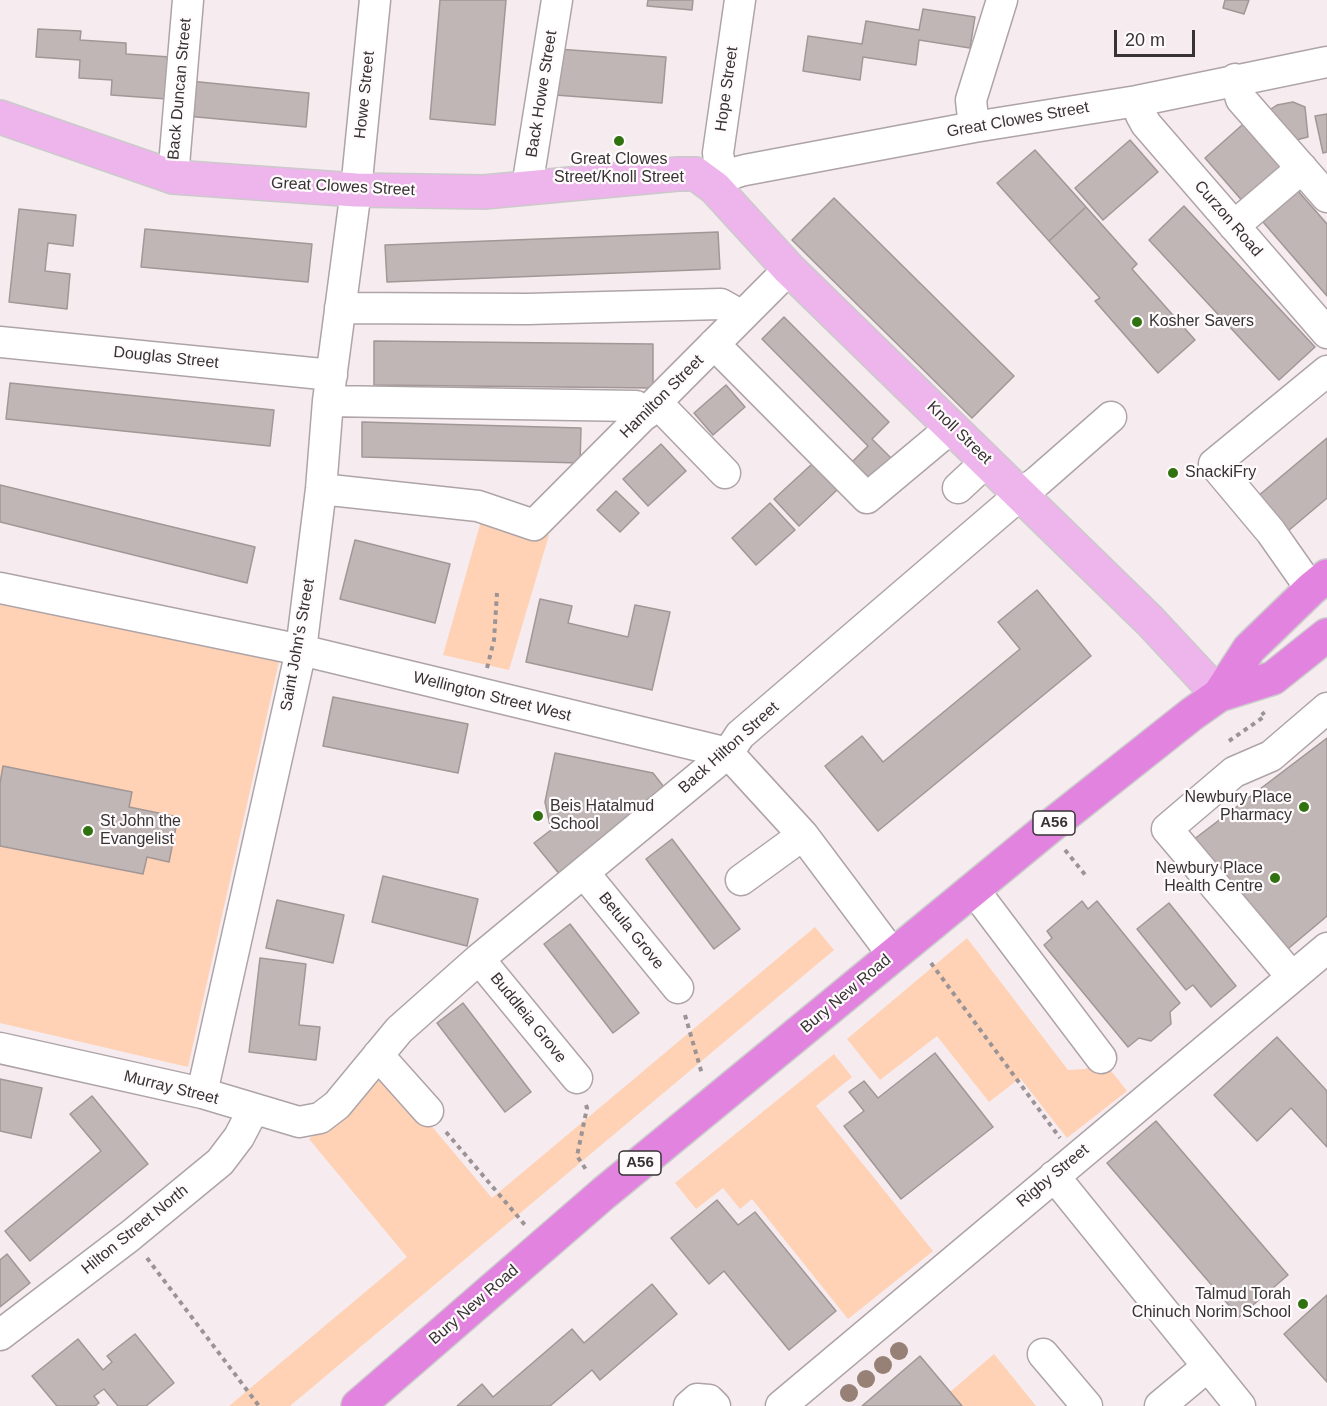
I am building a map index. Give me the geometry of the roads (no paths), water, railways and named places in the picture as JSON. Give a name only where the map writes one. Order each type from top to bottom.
[{"type":"highway","name":"Bury New Road","points":[[358,1406],[604,1193],[1048,828],[1219,695],[1249,649],[1319,583]]},
{"type":"highway","name":"A56","points":[[1219,695],[1273,678],[1327,635]]},
{"type":"main road","name":"Great Clowes Street","points":[[0,117],[173,177],[356,190],[484,192],[678,174],[711,180]]},
{"type":"main road","name":"Knoll Street","points":[[711,180],[789,269],[1150,621],[1219,695]]},
{"type":"street","name":"Back Duncan Street","points":[[173,177],[188,0]]},
{"type":"street","name":"Howe Street","points":[[356,190],[375,0]]},
{"type":"street","name":"Back Howe Street","points":[[527,187],[556,0]]},
{"type":"street","name":"Hope Street","points":[[711,180],[718,153],[740,0]]},
{"type":"street","points":[[974,127],[971,100],[1002,0]]},
{"type":"street","name":"Great Clowes Street","points":[[711,180],[745,170],[974,127],[1137,101],[1235,79],[1327,62]]},
{"type":"street","points":[[1235,79],[1241,99],[1327,197]]},
{"type":"street","name":"Curzon Road","points":[[1137,101],[1146,124],[1327,333]]},
{"type":"street","points":[[1234,226],[1302,168]]},
{"type":"street","name":"Saint John's Street","points":[[202,1093],[301,650],[321,489],[330,388],[356,190]]},
{"type":"street","name":"Hamilton Street","points":[[321,489],[478,506],[534,525],[789,269]]},
{"type":"street","points":[[340,308],[527,309],[721,304],[742,316]]},
{"type":"street","name":"Douglas Street","points":[[0,342],[330,388],[636,406],[651,409]]},
{"type":"street","points":[[714,344],[867,498],[952,427]]},
{"type":"street","points":[[1272,395],[1327,347]]},
{"type":"street","points":[[1319,583],[1271,532],[1214,464],[1327,371]]},
{"type":"street","points":[[651,409],[725,473]]},
{"type":"street","name":"Back Hilton Street","points":[[337,1105],[399,1030],[479,959],[728,753],[740,735],[1111,417]]},
{"type":"street","points":[[958,488],[987,461]]},
{"type":"street","name":"Wellington Street West","points":[[0,588],[301,650],[728,753]]},
{"type":"street","points":[[1292,977],[1167,830],[1234,772],[1271,756],[1327,708]]},
{"type":"street","points":[[728,753],[903,947]]},
{"type":"street","points":[[741,880],[803,835]]},
{"type":"street","name":"Betula Grove","points":[[584,873],[678,988]]},
{"type":"street","points":[[974,890],[1101,1058]]},
{"type":"street","name":"Rigby Street","points":[[781,1406],[1327,948]]},
{"type":"street","name":"Buddleia Grove","points":[[479,959],[577,1078]]},
{"type":"street","name":"Murray Street","points":[[0,1048],[202,1093],[299,1122],[320,1118],[337,1105]]},
{"type":"street","points":[[378,1055],[428,1111]]},
{"type":"street","name":"Hilton Street North","points":[[0,1335],[130,1236],[220,1162],[239,1137],[253,1110]]},
{"type":"street","points":[[1065,1167],[1208,1366],[1240,1406]]},
{"type":"street","points":[[1043,1354],[1087,1406]]},
{"type":"street","points":[[1160,1406],[1208,1366]]},
{"type":"street","points":[[689,1406],[697,1399],[709,1400],[715,1406]]},
{"type":"place","name":"Great Clowes Street/Knoll Street","points":[[619,141]]},
{"type":"place","name":"Kosher Savers","points":[[1137,322]]},
{"type":"place","name":"SnackiFry","points":[[1173,473]]},
{"type":"place","name":"Newbury Place Pharmacy","points":[[1304,807]]},
{"type":"place","name":"Beis Hatalmud School","points":[[538,816]]},
{"type":"place","name":"St John the Evangelist","points":[[88,831]]},
{"type":"place","name":"Newbury Place Health Centre","points":[[1275,878]]},
{"type":"place","name":"Talmud Torah Chinuch Norim School","points":[[1303,1304]]}]
